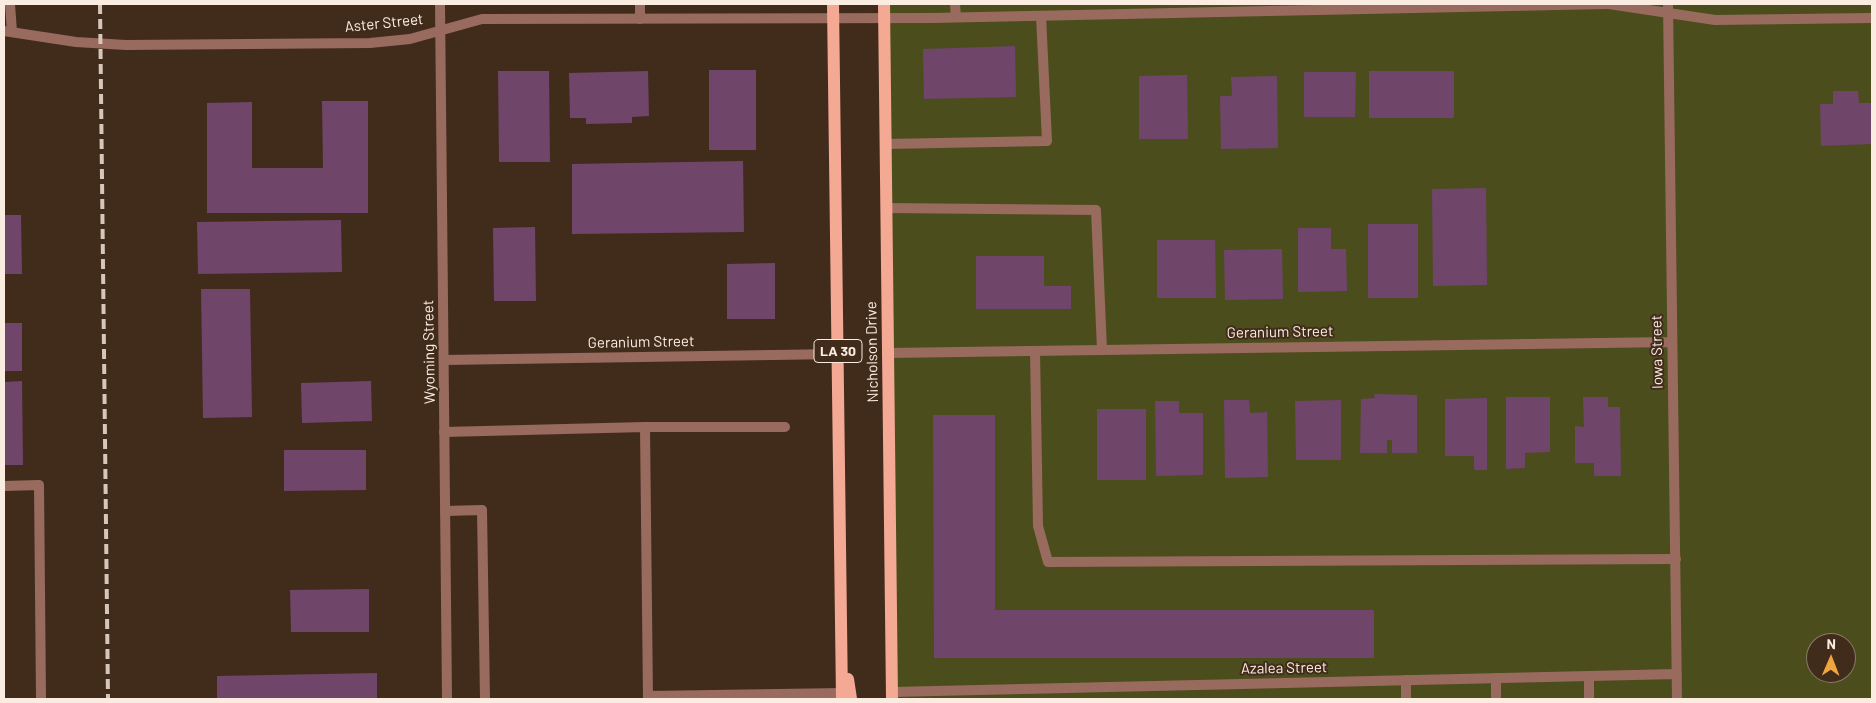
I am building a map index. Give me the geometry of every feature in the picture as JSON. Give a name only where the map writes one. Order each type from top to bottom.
[{"type":"main road","name":"LA 30","points":[[833,4],[841,635],[845,697]]},
{"type":"main road","name":"Nicholson Drive","points":[[884,4],[892,696]]},
{"type":"street","points":[[8,31],[10,4]]},
{"type":"street","name":"Wyoming Street","points":[[440,4],[447,699]]},
{"type":"street","points":[[640,4],[640,19]]},
{"type":"street","points":[[955,4],[956,17]]},
{"type":"street","name":"Aster Street","points":[[8,31],[76,42],[136,45],[370,43],[410,39],[482,19],[833,19],[1608,4],[1668,8],[1715,20],[1872,18]]},
{"type":"street","name":"Iowa Street","points":[[1668,8],[1678,699]]},
{"type":"street","points":[[886,144],[1047,141],[1041,16]]},
{"type":"street","points":[[886,208],[1096,210],[1102,350]]},
{"type":"street","name":"Geranium Street","points":[[888,353],[1672,342]]},
{"type":"street","points":[[1035,351],[1038,526],[1048,562],[1676,559]]},
{"type":"street","name":"Geranium Street","points":[[444,360],[838,354]]},
{"type":"street","points":[[444,432],[785,427]]},
{"type":"street","points":[[645,428],[648,698],[845,697]]},
{"type":"street","points":[[4,486],[40,485],[41,699]]},
{"type":"street","points":[[445,511],[482,510],[485,699]]},
{"type":"street","name":"Azalea Street","points":[[892,696],[1406,680],[1677,674]]},
{"type":"street","points":[[1589,676],[1589,699]]},
{"type":"street","points":[[1496,678],[1496,699]]},
{"type":"street","points":[[1406,680],[1406,699]]},
{"type":"shaded area","points":[[884,4],[1872,4],[1872,699],[893,699]]},
{"type":"building","points":[[1015,46],[1016,97],[924,99],[923,49]]},
{"type":"building","points":[[709,70],[756,70],[756,150],[709,150]]},
{"type":"building","points":[[498,71],[549,71],[550,162],[499,162]]},
{"type":"building","points":[[648,71],[649,116],[632,117],[632,123],[586,124],[586,118],[570,118],[569,73]]},
{"type":"building","points":[[1369,71],[1454,71],[1454,118],[1369,118]]},
{"type":"building","points":[[1304,72],[1356,72],[1355,117],[1304,117]]},
{"type":"building","points":[[1187,75],[1188,139],[1139,139],[1139,76]]},
{"type":"building","points":[[1277,76],[1278,148],[1221,149],[1220,96],[1232,96],[1231,77]]},
{"type":"building","points":[[1833,91],[1858,91],[1859,103],[1872,103],[1872,144],[1821,146],[1820,104],[1833,104]]},
{"type":"building","points":[[322,101],[368,101],[368,213],[207,213],[207,103],[252,102],[252,168],[323,168]]},
{"type":"building","points":[[743,161],[744,232],[572,234],[572,164]]},
{"type":"building","points":[[1486,188],[1487,285],[1433,286],[1432,189]]},
{"type":"building","points":[[4,215],[21,215],[22,274],[4,274]]},
{"type":"building","points":[[341,220],[342,272],[198,274],[197,222]]},
{"type":"building","points":[[1368,224],[1418,224],[1418,298],[1368,298]]},
{"type":"building","points":[[535,227],[536,301],[494,301],[493,228]]},
{"type":"building","points":[[1298,228],[1331,228],[1331,249],[1346,249],[1347,291],[1298,292]]},
{"type":"building","points":[[1157,240],[1215,240],[1216,298],[1157,298]]},
{"type":"building","points":[[1282,249],[1283,299],[1225,300],[1224,250]]},
{"type":"building","points":[[976,256],[1044,256],[1044,286],[1071,286],[1071,309],[976,309]]},
{"type":"building","points":[[775,263],[775,319],[727,319],[727,264]]},
{"type":"building","points":[[201,289],[250,289],[252,417],[203,418]]},
{"type":"building","points":[[4,323],[22,323],[22,371],[4,371]]},
{"type":"building","points":[[22,381],[23,465],[4,465],[4,382]]},
{"type":"building","points":[[371,381],[372,421],[302,423],[301,383]]},
{"type":"building","points":[[1374,394],[1417,395],[1417,453],[1392,453],[1392,440],[1387,440],[1387,453],[1360,453],[1361,399],[1375,398]]},
{"type":"building","points":[[1506,397],[1550,397],[1550,452],[1525,453],[1525,468],[1506,469]]},
{"type":"building","points":[[1583,397],[1608,397],[1608,407],[1620,407],[1621,476],[1594,476],[1594,463],[1575,463],[1575,426],[1584,427]]},
{"type":"building","points":[[1487,398],[1487,470],[1474,470],[1474,456],[1445,456],[1445,399]]},
{"type":"building","points":[[1224,400],[1249,400],[1250,413],[1267,412],[1268,477],[1225,478]]},
{"type":"building","points":[[1341,400],[1341,460],[1296,460],[1295,401]]},
{"type":"building","points":[[1155,401],[1179,401],[1179,413],[1203,413],[1203,475],[1156,476]]},
{"type":"building","points":[[1097,409],[1146,409],[1146,480],[1097,480]]},
{"type":"building","points":[[933,415],[995,415],[995,610],[1374,610],[1374,658],[934,658]]},
{"type":"building","points":[[284,450],[366,450],[366,490],[284,491]]},
{"type":"building","points":[[369,589],[369,632],[291,632],[290,590]]},
{"type":"building","points":[[377,673],[377,699],[217,699],[217,676]]},
{"type":"railway","points":[[100,4],[108,699]]}]
